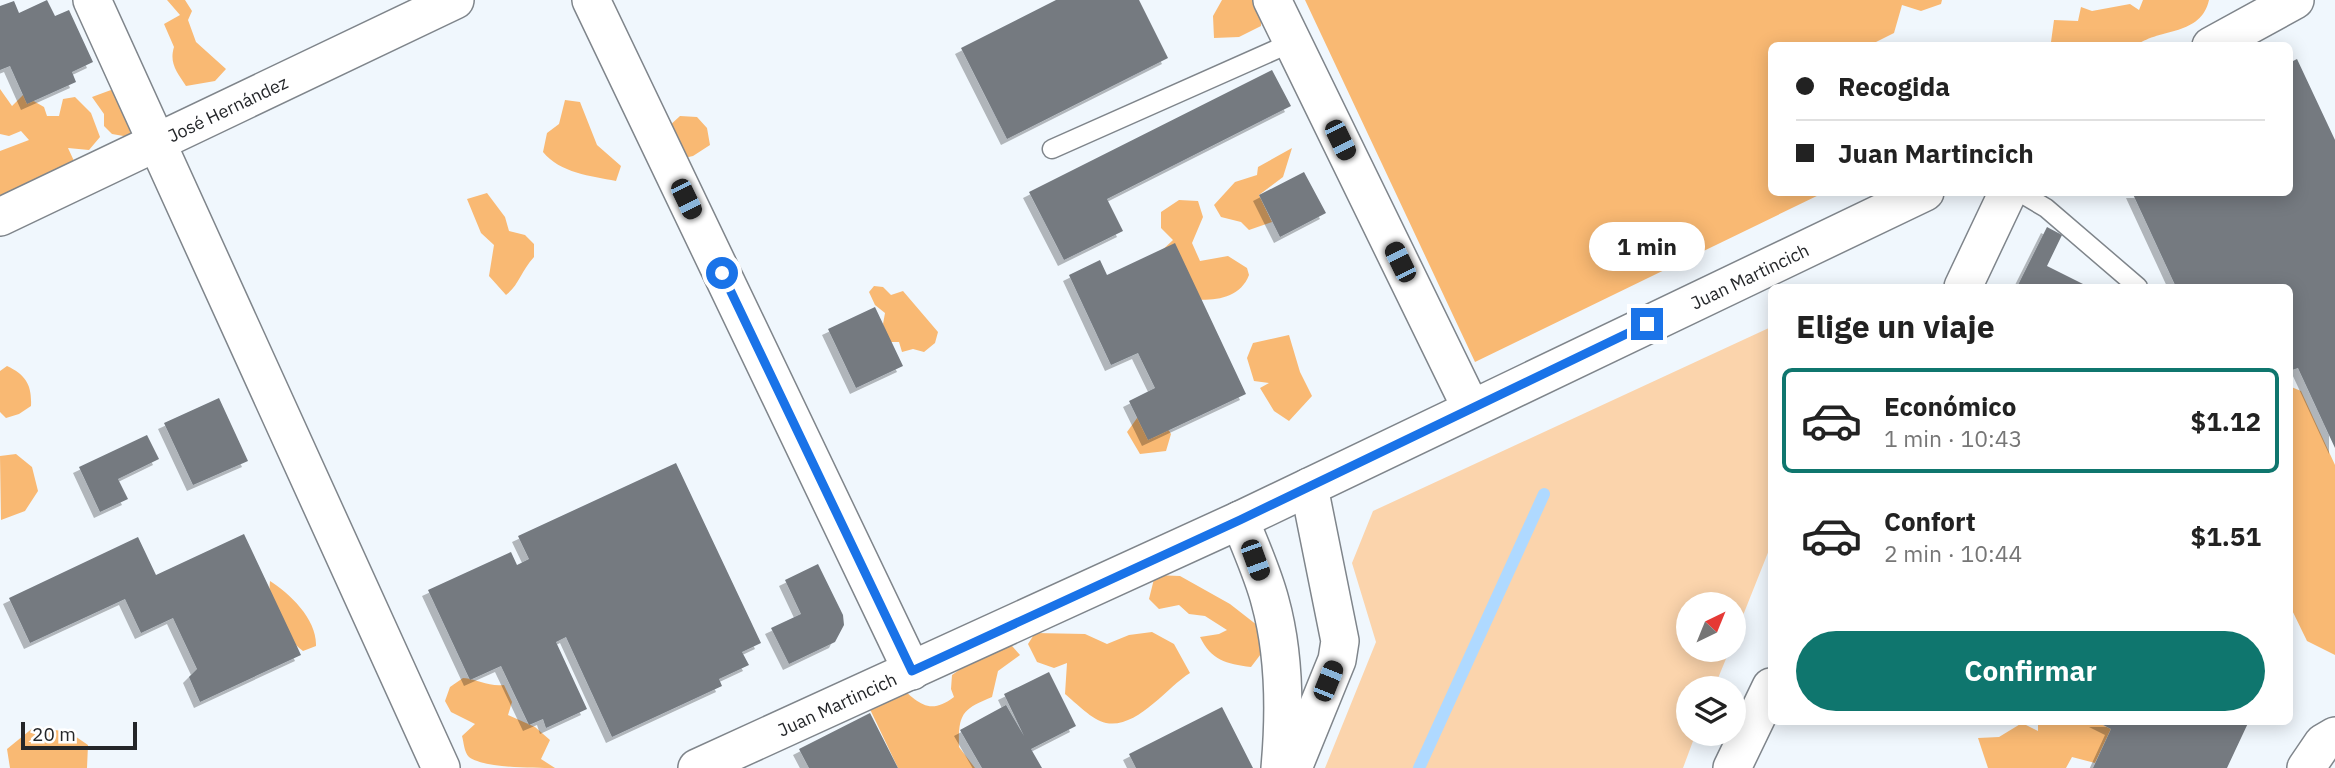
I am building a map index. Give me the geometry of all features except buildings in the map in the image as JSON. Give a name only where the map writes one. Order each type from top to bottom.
[{"type":"street","points":[[92,0],[441,768]]},
{"type":"street","name":"José Hernández","points":[[0,217],[455,0]]},
{"type":"street","points":[[591,0],[912,671]]},
{"type":"street","points":[[1272,0],[1471,408]]},
{"type":"street","points":[[2218,42],[2295,0]]},
{"type":"street","name":"Juan Martincich","points":[[698,768],[1240,520],[1918,196]]},
{"type":"street","points":[[1964,284],[2006,196]]},
{"type":"street","points":[[1293,768],[1337,660],[1340,641],[1309,487]]},
{"type":"street","points":[[1240,520],[1270,601],[1280,660],[1284,721],[1280,768]]},
{"type":"street","points":[[1732,768],[1768,693]]},
{"type":"street","points":[[2306,768],[2323,743],[2335,736]]},
{"type":"lane","points":[[1052,149],[1293,43]]},
{"type":"lane","points":[[2026,196],[2046,208],[2135,284]]},
{"type":"shaded area","points":[[167,0],[185,0],[192,11],[188,20],[196,42],[226,69],[215,81],[186,86],[177,72],[172,58],[174,47],[164,24],[180,15]]},
{"type":"shaded area","points":[[1222,0],[1253,0],[1261,15],[1261,26],[1239,37],[1214,38],[1213,16]]},
{"type":"shaded area","points":[[1305,0],[1942,0],[1941,4],[1921,11],[1902,5],[1894,33],[1876,42],[1768,42],[1768,196],[1817,196],[1475,362]]},
{"type":"shaded area","points":[[2143,0],[2209,0],[2205,12],[2189,26],[2142,42],[2051,42],[2054,20],[2078,21],[2081,7],[2092,11],[2130,4],[2139,10]]},
{"type":"shaded area","points":[[0,89],[12,106],[23,95],[44,107],[47,116],[59,116],[63,99],[75,97],[91,113],[100,137],[89,150],[68,148],[74,161],[0,203],[0,151],[29,140],[21,131],[9,136],[0,134]]},
{"type":"shaded area","points":[[111,90],[123,94],[135,138],[112,134],[104,126],[104,114],[92,97]]},
{"type":"shaded area","points":[[565,100],[580,102],[597,145],[621,166],[616,181],[567,169],[543,152],[547,133],[559,124]]},
{"type":"shaded area","points":[[680,116],[697,117],[707,128],[710,145],[693,156],[675,160],[668,127]]},
{"type":"shaded area","points":[[1292,148],[1283,177],[1259,195],[1272,222],[1249,230],[1241,222],[1221,217],[1214,205],[1235,182],[1257,175],[1258,167]]},
{"type":"shaded area","points":[[487,193],[505,217],[509,231],[525,235],[534,244],[534,257],[506,295],[489,276],[494,245],[481,233],[467,199]]},
{"type":"shaded area","points":[[1179,200],[1198,201],[1203,217],[1192,243],[1200,261],[1228,256],[1247,268],[1249,275],[1244,284],[1231,295],[1205,300],[1186,299],[1155,257],[1173,240],[1161,228],[1161,212]]},
{"type":"shaded area","points":[[874,286],[883,287],[891,295],[903,291],[938,332],[935,343],[924,352],[913,349],[902,352],[899,342],[889,342],[883,324],[885,313],[875,305],[869,292]]},
{"type":"shaded area","points":[[1768,328],[1768,553],[1746,608],[1746,592],[1676,592],[1676,662],[1725,662],[1719,676],[1676,676],[1676,746],[1691,746],[1683,768],[1325,768],[1376,642],[1352,563],[1373,511]]},
{"type":"shaded area","points":[[1289,335],[1300,372],[1312,396],[1289,421],[1274,411],[1260,388],[1269,383],[1254,381],[1247,358],[1253,343]]},
{"type":"shaded area","points":[[7,366],[19,373],[26,382],[31,406],[6,418],[0,412],[0,371]]},
{"type":"shaded area","points":[[2293,388],[2301,391],[2335,465],[2335,655],[2307,641],[2293,612]]},
{"type":"shaded area","points":[[1140,414],[1159,414],[1171,434],[1166,451],[1140,454],[1127,432]]},
{"type":"shaded area","points":[[16,454],[32,467],[38,491],[25,511],[1,520],[0,456]]},
{"type":"shaded area","points":[[1155,575],[1180,576],[1230,604],[1262,629],[1267,646],[1251,667],[1220,660],[1209,651],[1200,637],[1227,630],[1205,616],[1189,614],[1179,605],[1159,609],[1149,599]]},
{"type":"shaded area","points":[[270,581],[301,608],[312,626],[316,646],[303,651],[282,628],[273,611]]},
{"type":"shaded area","points":[[1152,632],[1174,644],[1190,673],[1140,714],[1118,723],[1106,723],[1084,711],[1065,694],[1067,663],[1054,668],[1037,662],[1028,644],[1035,633],[1085,634],[1107,644],[1129,635]]},
{"type":"shaded area","points":[[1005,638],[1020,655],[998,671],[992,697],[974,705],[961,719],[959,747],[975,768],[898,768],[867,703],[896,683],[923,704],[937,706],[945,703],[954,697],[951,689],[952,675]]},
{"type":"shaded area","points":[[463,678],[504,685],[512,702],[508,715],[535,727],[550,740],[541,759],[555,768],[496,765],[469,757],[462,736],[475,724],[451,712],[445,701],[450,687]]},
{"type":"shaded area","points":[[2019,725],[2026,725],[2038,731],[2038,725],[2103,725],[2111,729],[2095,763],[2072,757],[2066,768],[1988,768],[1978,738],[1999,737]]},
{"type":"shaded area","points":[[34,727],[69,732],[88,745],[87,768],[10,768],[7,749]]},
{"type":"waterway","points":[[1419,768],[1544,494]]},
{"type":"route","points":[[722,273],[912,671],[1240,520],[1647,324]]}]
